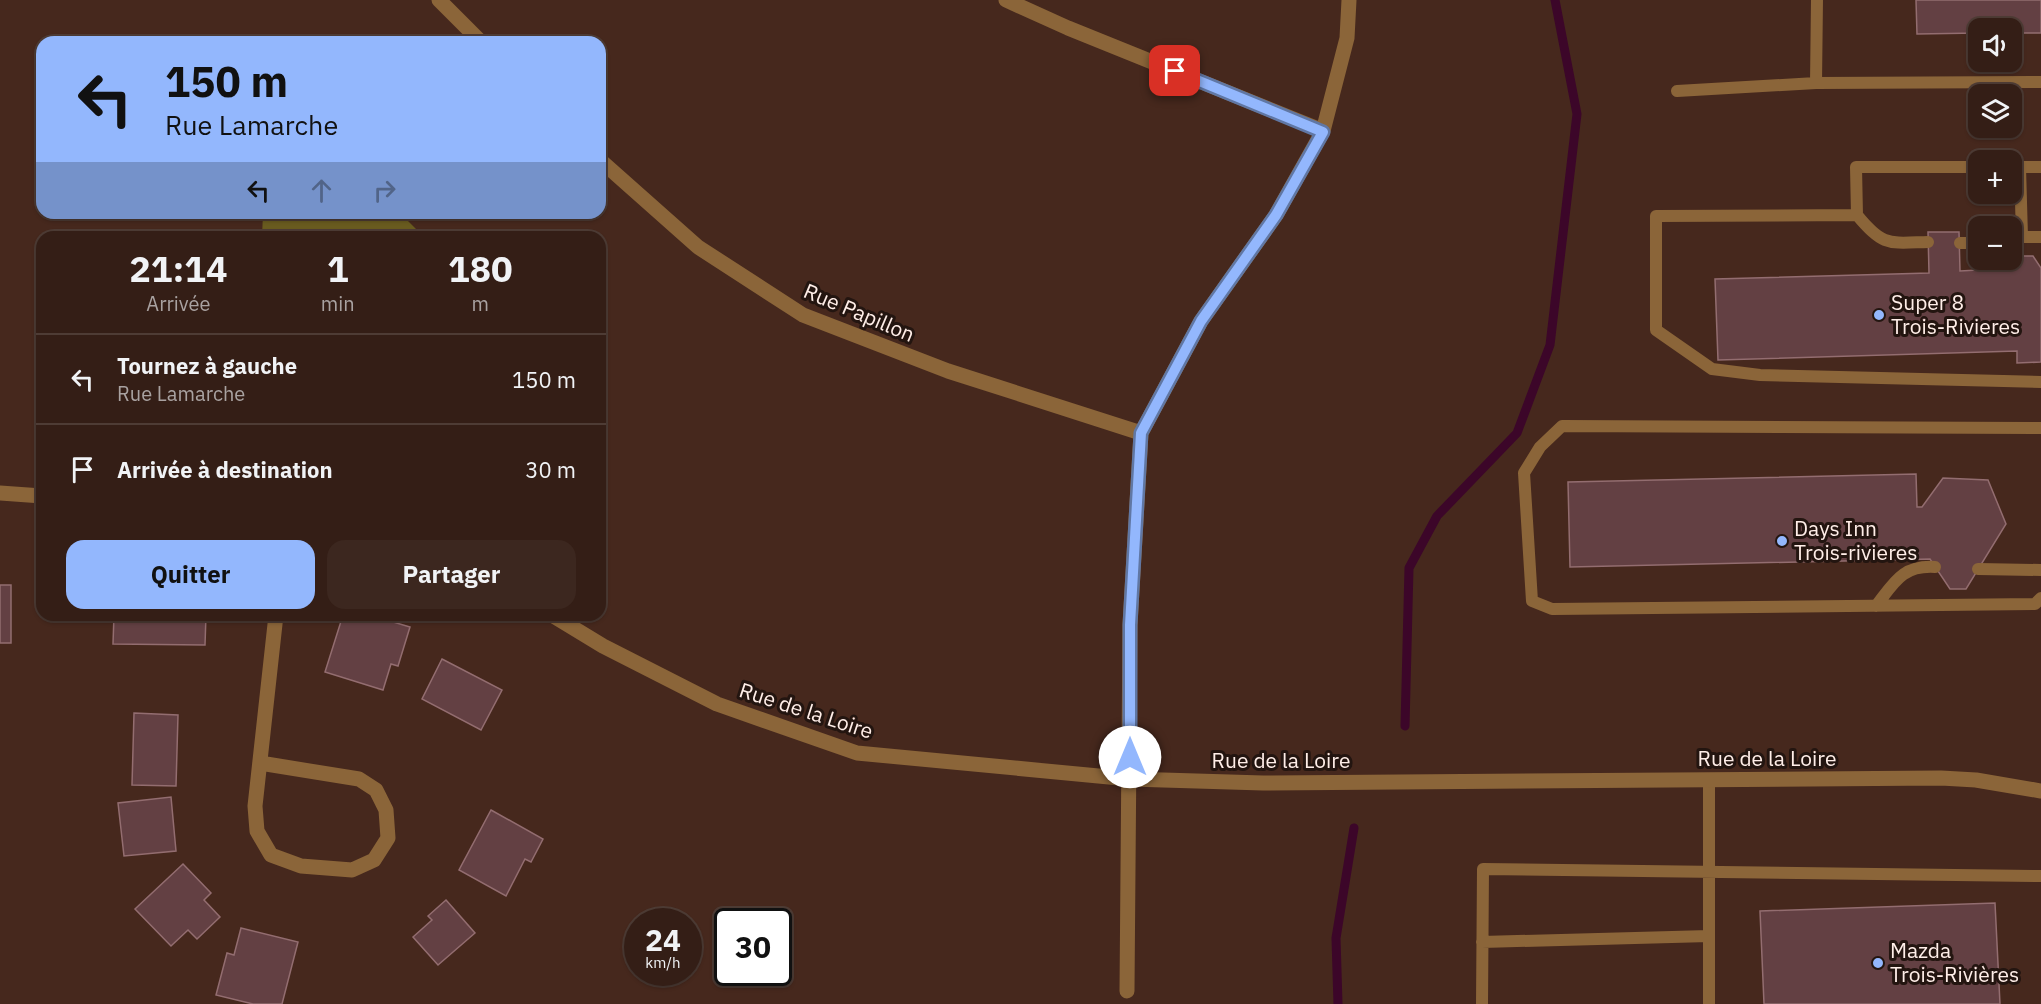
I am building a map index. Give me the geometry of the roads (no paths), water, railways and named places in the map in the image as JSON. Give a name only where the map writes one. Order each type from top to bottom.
[{"type":"street","points":[[439,0],[475,36]]},
{"type":"street","points":[[1006,0],[1068,28],[1323,132]]},
{"type":"street","points":[[1127,991],[1130,625],[1141,433],[1201,321],[1276,215],[1323,132],[1347,38],[1349,0]]},
{"type":"street","name":"Rue Papillon","points":[[606,165],[698,247],[803,315],[948,371],[1141,433]]},
{"type":"street","points":[[0,493],[36,496]]},
{"type":"street","points":[[260,763],[359,779],[376,790],[386,810],[388,838],[374,860],[352,870],[301,866],[271,855],[257,831],[255,806],[275,621]]},
{"type":"street","name":"Rue de la Loire","points":[[562,621],[603,646],[717,704],[857,753],[1130,779],[1263,783],[1941,778],[1976,780],[2041,791]]},
{"type":"lane","points":[[1816,83],[1817,0]]},
{"type":"lane","points":[[1677,91],[1816,83],[2041,82]]},
{"type":"lane","points":[[1928,242],[1888,243],[1870,231],[1857,215],[1856,167],[1968,167]]},
{"type":"lane","points":[[2022,167],[2041,167]]},
{"type":"lane","points":[[1857,215],[1656,216],[1656,330],[1712,369],[1741,373],[2041,382]]},
{"type":"lane","points":[[2022,238],[2041,237]]},
{"type":"lane","points":[[1960,243],[1968,243]]},
{"type":"lane","points":[[2041,428],[1562,426],[1540,447],[1524,473],[1532,601],[1552,609],[2035,604],[2041,598]]},
{"type":"lane","points":[[1876,606],[1901,573],[1922,566],[1935,567]]},
{"type":"lane","points":[[1978,569],[2041,570]]},
{"type":"lane","points":[[1709,780],[1709,1004]]},
{"type":"lane","points":[[1482,1004],[1483,869],[2041,876]]},
{"type":"lane","points":[[1482,942],[1708,936]]},
{"type":"waterway","points":[[1405,726],[1409,568],[1437,516],[1517,433],[1550,345],[1577,114],[1555,0]]},
{"type":"waterway","points":[[1338,1004],[1336,938],[1354,828]]},
{"type":"place","name":"Super 8 Trois-Rivieres","points":[[1879,315]]},
{"type":"place","name":"Days Inn Trois-rivieres","points":[[1782,541]]},
{"type":"place","name":"Mazda Trois-Rivières","points":[[1878,963]]}]
